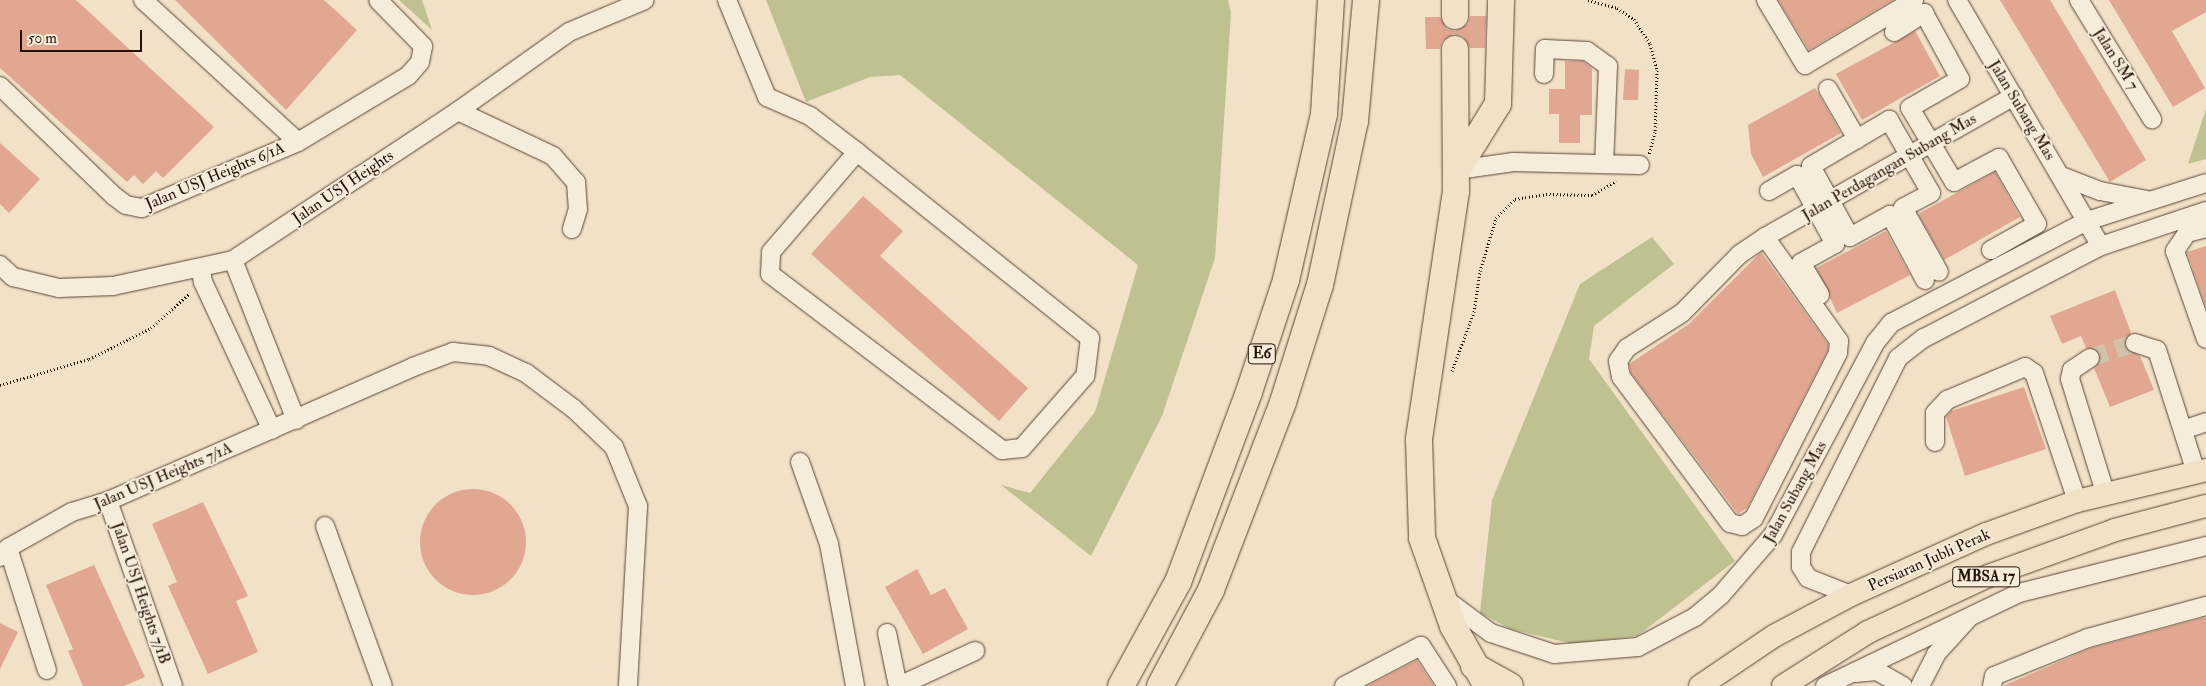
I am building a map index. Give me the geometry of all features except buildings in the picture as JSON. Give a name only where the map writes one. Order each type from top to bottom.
[{"type":"highway","name":"E6","points":[[1121,686],[1178,582],[1249,392],[1286,280],[1324,114],[1331,0]]},
{"type":"highway","name":"E6","points":[[1160,686],[1211,590],[1283,402],[1320,285],[1355,121],[1366,0]]},
{"type":"highway","points":[[1457,170],[1498,104],[1501,0]]},
{"type":"highway","points":[[1455,49],[1457,170],[1420,440],[1422,538],[1438,591],[1480,676],[1510,686]]},
{"type":"main road","name":"Persiaran Jubli Perak","points":[[1700,686],[1774,636],[1851,595],[1986,534],[2077,501],[2201,471]]},
{"type":"main road","name":"MBSA 17","points":[[1783,686],[1868,632],[1988,576],[2115,530],[2206,506]]},
{"type":"street","points":[[143,0],[298,142]]},
{"type":"street","name":"Jalan USJ Heights 6/1A","points":[[0,86],[114,196],[142,208],[298,142],[408,76],[420,62],[423,46],[378,0]]},
{"type":"street","name":"Jalan USJ Heights","points":[[6,271],[59,288],[113,286],[202,276],[233,260],[458,111],[569,32],[645,0]]},
{"type":"street","points":[[727,0],[767,97],[810,116],[857,152],[1090,338],[1085,376],[1022,448],[1002,450],[770,274],[771,252],[857,152]]},
{"type":"street","points":[[1766,0],[1804,66],[1912,1]]},
{"type":"street","name":"Jalan Subang Mas","points":[[1957,0],[2100,246]]},
{"type":"street","name":"Jalan SM 7","points":[[2079,0],[2152,118]]},
{"type":"street","points":[[1894,32],[1924,13],[1960,79],[1910,108],[1954,182],[1999,158],[2037,224],[1991,250]]},
{"type":"street","points":[[1544,74],[1545,49],[1587,51],[1608,66],[1604,164]]},
{"type":"street","points":[[1828,89],[1857,139]]},
{"type":"street","name":"Jalan Perdagangan Subang Mas","points":[[1765,238],[1839,341],[1838,354],[1754,518],[1742,526],[1730,523],[1621,377],[1618,361],[1627,348],[1682,313],[1740,254],[1765,238],[2014,96]]},
{"type":"street","points":[[458,111],[553,156],[576,182],[578,209],[572,230]]},
{"type":"street","points":[[1769,191],[1797,175],[1823,205],[1850,237],[1890,215],[1932,276],[1903,208],[1931,193],[1889,120],[1811,166],[1823,205],[1836,244],[1801,263],[1820,294]]},
{"type":"street","points":[[1457,170],[1513,162],[1640,165]]},
{"type":"street","points":[[2061,176],[2100,191],[2151,200]]},
{"type":"street","name":"Jalan Subang Mas","points":[[1438,591],[1469,619],[1491,632],[1554,654],[1638,647],[1695,617],[1733,583],[1773,536],[1875,343],[1891,323],[2087,221],[2206,183]]},
{"type":"street","name":"Jalan Subang Mas","points":[[1851,595],[1808,578],[1801,567],[1801,552],[1898,358],[1924,338],[2100,246],[2206,211]]},
{"type":"street","points":[[2206,228],[2187,234],[2175,251],[2206,339]]},
{"type":"street","points":[[233,260],[296,420]]},
{"type":"street","points":[[2011,262],[2048,273]]},
{"type":"street","points":[[202,276],[272,430]]},
{"type":"street","points":[[2135,343],[2157,350],[2183,430],[2201,471]]},
{"type":"street","name":"Jalan USJ Heights 7/1A","points":[[4,552],[72,512],[108,501],[331,403],[453,352],[489,356],[526,373],[574,409],[614,447],[638,506],[628,686]]},
{"type":"street","points":[[2090,358],[2072,370],[2070,379],[2106,495]]},
{"type":"street","points":[[1935,442],[1935,413],[1947,400],[2025,367],[2034,373],[2077,501]]},
{"type":"street","points":[[2183,430],[2206,422]]},
{"type":"street","points":[[800,462],[829,544],[855,686]]},
{"type":"street","name":"Jalan USJ Heights 7/1B","points":[[108,501],[173,686]]},
{"type":"street","points":[[325,526],[383,686]]},
{"type":"street","points":[[1825,686],[1973,613],[2019,593],[2206,546]]},
{"type":"street","points":[[4,552],[46,670]]},
{"type":"street","points":[[1992,686],[1994,676],[2088,638],[2206,606]]},
{"type":"street","points":[[1920,686],[1936,654],[1973,613]]},
{"type":"street","points":[[887,633],[898,686],[975,651]]},
{"type":"street","points":[[1344,686],[1421,646],[1447,686]]},
{"type":"street","points":[[1846,674],[1877,672],[1903,686]]},
{"type":"path","points":[[1448,381],[1474,312],[1480,270],[1496,218],[1515,199],[1546,194],[1592,195],[1648,159],[1655,132],[1657,70],[1650,44],[1634,19],[1617,8],[1588,0]]},
{"type":"path","points":[[0,385],[89,358],[150,328],[202,276]]},
{"type":"green space","points":[[399,0],[422,0],[432,30]]},
{"type":"green space","points":[[766,0],[1228,0],[1231,12],[1215,258],[1162,416],[1091,556],[1001,485],[1030,493],[1095,412],[1138,265],[900,75],[870,77],[806,102]]},
{"type":"green space","points":[[2206,109],[2206,159],[2188,164]]},
{"type":"green space","points":[[1652,237],[1674,264],[1594,326],[1589,359],[1735,561],[1637,636],[1573,644],[1511,629],[1480,613],[1492,500],[1580,284]]},
{"type":"tunnel","points":[[2090,358],[2135,343]]}]
